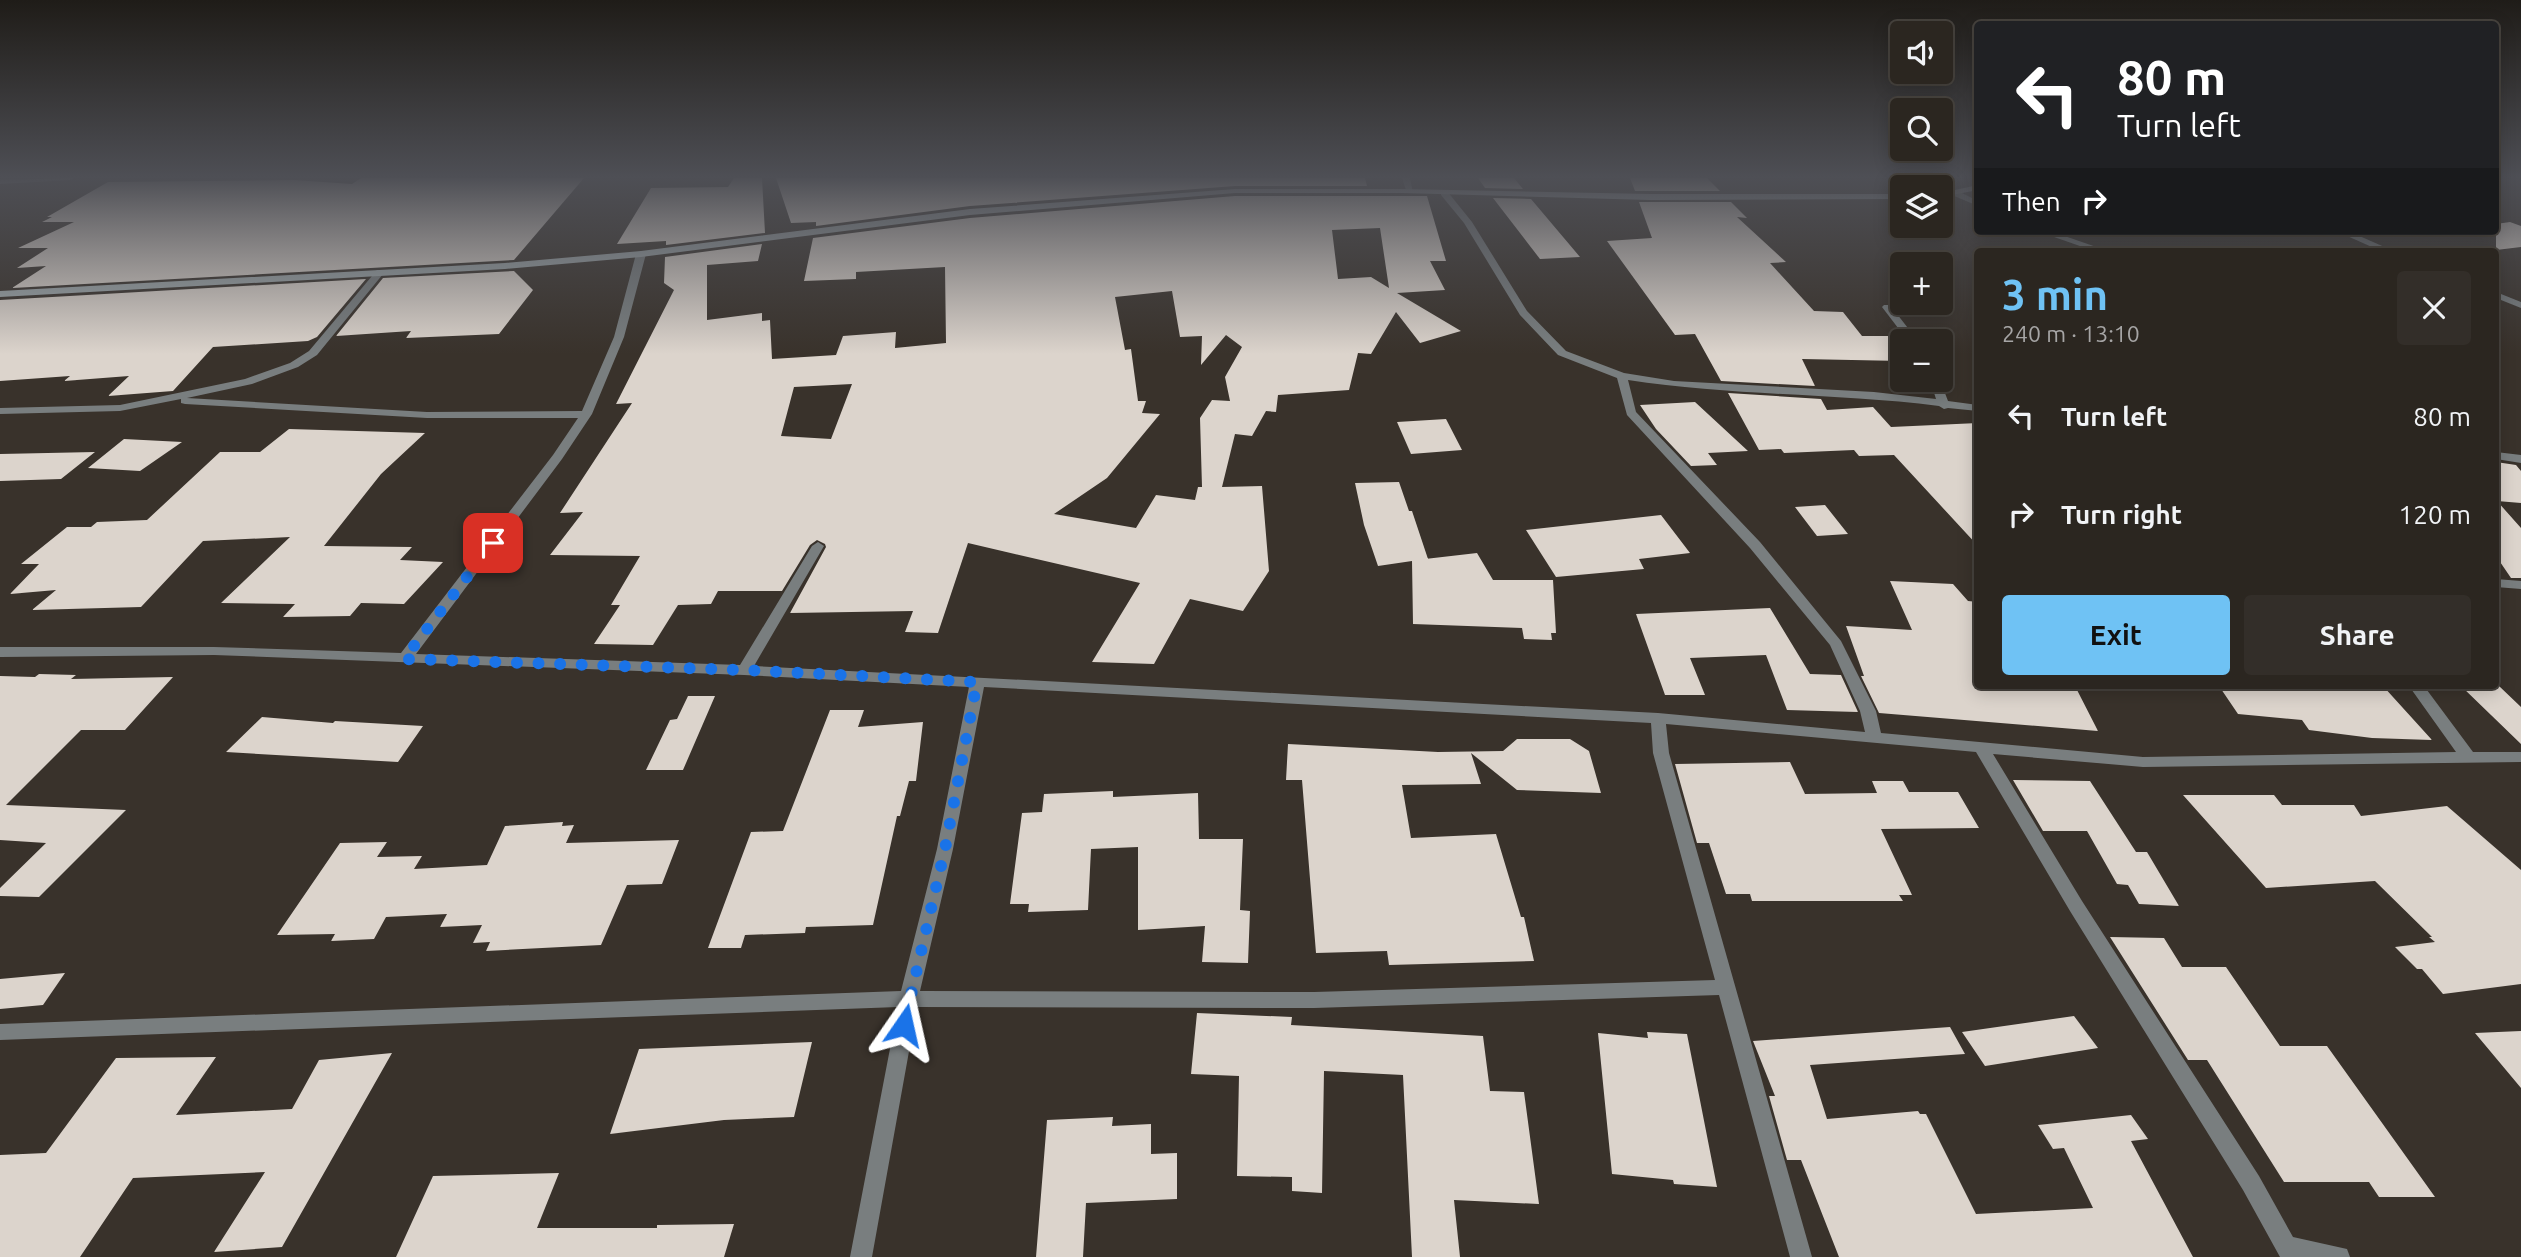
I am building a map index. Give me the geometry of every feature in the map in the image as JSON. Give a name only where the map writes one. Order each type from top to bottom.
[{"type":"street","points":[[0,294],[505,266],[641,254],[777,237]]},
{"type":"street","points":[[1477,237],[1523,313],[1562,353],[1622,376],[1674,384],[1874,395],[1974,408]]},
{"type":"street","points":[[2059,237],[2094,248]]},
{"type":"street","points":[[2354,237],[2381,248]]},
{"type":"street","points":[[404,659],[558,457],[586,414],[619,337],[641,254]]},
{"type":"street","points":[[0,411],[120,408],[248,382],[304,360],[313,353],[380,271]]},
{"type":"street","points":[[2499,296],[2521,306]]},
{"type":"street","points":[[1887,307],[1904,329]]},
{"type":"street","points":[[1622,376],[1631,413],[1755,545],[1836,644],[1868,711],[1875,739]]},
{"type":"street","points":[[1939,392],[1944,406]]},
{"type":"street","points":[[163,400],[277,404],[406,414],[586,414]]},
{"type":"street","points":[[2499,456],[2521,459]]},
{"type":"street","points":[[744,670],[818,546]]},
{"type":"street","points":[[2499,583],[2521,585]]},
{"type":"street","points":[[0,652],[214,651],[744,670],[1657,718],[2143,762],[2521,757]]},
{"type":"street","points":[[861,1257],[909,999],[945,849],[977,682]]},
{"type":"street","points":[[2418,689],[2468,757]]},
{"type":"street","points":[[1657,718],[1661,753],[1801,1257]]},
{"type":"street","points":[[1981,747],[2076,906],[2251,1184],[2290,1252],[2339,1257]]},
{"type":"street","points":[[0,1032],[909,999],[1314,1000],[1725,987]]},
{"type":"building","points":[[42,237],[534,237],[514,260],[12,288],[46,266],[17,268],[48,248],[18,248]]},
{"type":"building","points":[[621,237],[735,237],[666,245],[666,241],[617,244]]},
{"type":"building","points":[[1333,237],[1338,279],[1371,277],[1389,288],[1381,237],[1439,237],[1446,261],[1430,261],[1445,290],[1397,293],[1461,331],[1420,343],[1396,312],[1371,354],[1358,353],[1349,390],[1278,395],[1276,412],[1266,411],[1252,436],[1235,434],[1222,487],[1262,486],[1269,571],[1243,611],[1190,599],[1154,664],[1092,662],[1140,583],[968,543],[938,633],[905,632],[913,611],[790,613],[826,547],[817,540],[810,545],[782,591],[718,591],[711,604],[678,605],[653,645],[594,644],[620,605],[611,605],[640,556],[550,555],[583,512],[560,513],[632,403],[616,404],[674,290],[664,283],[665,257],[762,244],[758,261],[707,265],[707,320],[762,313],[762,321],[770,320],[772,359],[836,355],[843,336],[896,332],[895,348],[946,343],[945,267],[856,272],[856,279],[804,281],[813,238]],"holes":[[[1172,291],[1180,337],[1202,336],[1201,365],[1226,335],[1242,347],[1225,377],[1230,401],[1212,400],[1200,418],[1202,487],[1198,487],[1195,500],[1156,495],[1136,528],[1054,514],[1107,478],[1160,414],[1142,413],[1146,401],[1138,401],[1131,349],[1125,350],[1115,297]],[[852,384],[831,439],[781,436],[794,387]]]},
{"type":"building","points":[[1523,237],[1563,237],[1580,257],[1540,259]]},
{"type":"building","points":[[1652,237],[1758,237],[1786,262],[1770,263],[1814,311],[1843,312],[1862,336],[1890,336],[1890,361],[1802,359],[1815,386],[1721,381],[1695,334],[1675,335],[1607,241]]},
{"type":"building","points":[[2496,237],[2521,237],[2521,247],[2496,248]]},
{"type":"building","points":[[514,271],[533,290],[499,334],[406,338],[411,331],[336,336],[383,278]]},
{"type":"building","points":[[366,279],[317,337],[308,341],[213,347],[173,391],[108,396],[129,376],[64,381],[70,376],[0,381],[0,300]]},
{"type":"building","points":[[1728,393],[1821,399],[1827,410],[1873,407],[1891,427],[1974,423],[1974,542],[1894,455],[1859,456],[1854,450],[1784,453],[1781,449],[1759,450]]},
{"type":"building","points":[[1695,402],[1748,451],[1708,453],[1717,465],[1691,466],[1656,429],[1640,405]]},
{"type":"building","points":[[1446,419],[1462,450],[1411,454],[1397,422]]},
{"type":"building","points":[[289,429],[425,433],[381,474],[324,546],[412,547],[400,560],[443,562],[404,604],[361,603],[350,616],[283,617],[295,604],[221,603],[290,537],[203,541],[141,607],[32,610],[56,590],[10,594],[39,564],[21,564],[67,527],[91,527],[97,522],[147,520],[220,452],[260,452]]},
{"type":"building","points":[[124,439],[182,442],[140,471],[88,468]]},
{"type":"building","points":[[95,452],[61,479],[0,481],[0,454]]},
{"type":"building","points":[[2499,462],[2516,465],[2521,471],[2521,503],[2499,501]]},
{"type":"building","points":[[1399,482],[1428,559],[1477,553],[1493,580],[1553,580],[1556,633],[1551,633],[1552,640],[1524,639],[1522,628],[1413,624],[1412,561],[1378,566],[1364,525],[1355,483]]},
{"type":"building","points":[[2499,503],[2521,528],[2521,578],[2511,578],[2499,560]]},
{"type":"building","points":[[1825,505],[1848,534],[1817,536],[1795,507]]},
{"type":"building","points":[[1661,515],[1690,553],[1639,559],[1644,569],[1556,577],[1526,530]]},
{"type":"building","points":[[1890,581],[1953,584],[1968,601],[1974,602],[1974,689],[2077,689],[2098,731],[1879,713],[1861,676],[1864,676],[1846,626],[1912,630]]},
{"type":"building","points":[[1770,608],[1810,674],[1841,675],[1858,712],[1787,710],[1766,655],[1690,658],[1705,695],[1665,695],[1636,614]]},
{"type":"building","points":[[39,674],[76,675],[71,679],[173,677],[125,730],[81,730],[6,805],[126,810],[39,897],[0,896],[0,888],[46,843],[0,840],[0,676],[35,677]]},
{"type":"building","points":[[2499,686],[2521,707],[2521,744],[2464,689],[2499,689]]},
{"type":"building","points":[[2221,689],[2386,689],[2432,740],[2372,738],[2309,730],[2302,720],[2238,714]]},
{"type":"building","points":[[688,696],[715,696],[683,770],[646,770],[670,720],[677,719]]},
{"type":"building","points":[[830,710],[864,710],[858,727],[923,722],[916,781],[909,781],[900,816],[897,816],[873,925],[806,927],[805,933],[745,935],[741,948],[708,948],[751,832],[783,831]]},
{"type":"building","points":[[262,717],[423,726],[398,762],[226,752]]},
{"type":"building","points":[[1517,739],[1570,739],[1589,751],[1601,793],[1517,790],[1471,753],[1481,784],[1402,785],[1411,838],[1496,834],[1521,917],[1524,917],[1534,961],[1389,965],[1387,951],[1316,953],[1302,780],[1286,780],[1288,744],[1438,752],[1503,751]]},
{"type":"building","points":[[1790,762],[1805,794],[1877,793],[1872,781],[1903,781],[1909,792],[1958,792],[1979,828],[1881,829],[1912,895],[1899,895],[1903,901],[1752,901],[1750,894],[1726,894],[1709,843],[1697,843],[1675,764]]},
{"type":"building","points":[[2013,780],[2090,781],[2136,852],[2147,852],[2179,906],[2139,904],[2128,885],[2117,884],[2087,831],[2043,831]]},
{"type":"building","points":[[1113,791],[1113,797],[1198,793],[1199,839],[1243,839],[1240,910],[1250,911],[1248,963],[1202,962],[1205,926],[1138,930],[1138,847],[1091,849],[1088,910],[1028,912],[1029,904],[1010,904],[1022,813],[1042,812],[1044,794]]},
{"type":"building","points":[[2183,795],[2274,795],[2282,805],[2354,805],[2361,816],[2447,806],[2521,870],[2521,984],[2443,994],[2422,969],[2417,969],[2395,947],[2435,942],[2429,937],[2432,937],[2375,881],[2266,888]]},
{"type":"building","points":[[563,822],[562,826],[574,825],[566,843],[679,840],[662,884],[627,885],[601,945],[486,951],[490,942],[473,943],[482,925],[440,927],[447,914],[386,917],[374,939],[331,941],[335,934],[277,935],[340,843],[387,842],[377,857],[422,856],[414,869],[487,865],[505,826]]},
{"type":"building","points":[[2110,937],[2164,938],[2182,967],[2226,967],[2280,1046],[2327,1046],[2435,1197],[2379,1197],[2369,1182],[2284,1182],[2207,1060],[2188,1060]]},
{"type":"building","points":[[65,973],[43,1005],[0,1009],[0,979]]},
{"type":"building","points":[[1197,1013],[1292,1017],[1291,1025],[1483,1036],[1490,1091],[1524,1092],[1539,1204],[1454,1200],[1460,1257],[1412,1257],[1403,1075],[1324,1071],[1322,1193],[1292,1191],[1292,1177],[1237,1176],[1239,1076],[1191,1074]]},
{"type":"building","points":[[2074,1016],[2098,1048],[1985,1066],[1962,1032]]},
{"type":"building","points":[[1950,1027],[1965,1054],[1810,1065],[1827,1119],[1918,1111],[1920,1114],[1926,1114],[1976,1214],[2093,1208],[2064,1148],[2053,1149],[2038,1125],[2131,1115],[2148,1139],[2131,1141],[2193,1257],[1839,1257],[1801,1160],[1787,1160],[1769,1096],[1775,1096],[1753,1041]]},
{"type":"building","points":[[2521,1031],[2521,1088],[2475,1033]]},
{"type":"building","points":[[1647,1032],[1687,1034],[1717,1187],[1674,1184],[1673,1180],[1612,1174],[1598,1033],[1648,1038]]},
{"type":"building","points":[[812,1042],[794,1117],[724,1120],[610,1134],[639,1049]]},
{"type":"building","points":[[392,1053],[282,1247],[214,1252],[265,1172],[133,1178],[80,1257],[0,1257],[0,1155],[46,1153],[116,1058],[216,1057],[176,1115],[292,1109],[319,1060]]},
{"type":"building","points":[[1113,1117],[1112,1126],[1151,1124],[1151,1154],[1177,1153],[1177,1199],[1086,1203],[1083,1257],[1036,1257],[1047,1120]]},
{"type":"building","points":[[559,1173],[537,1228],[657,1228],[657,1225],[734,1224],[724,1257],[396,1257],[433,1176]]},
{"type":"route","points":[[493,543],[404,659],[744,670],[977,682],[945,849],[904,1025]]}]
